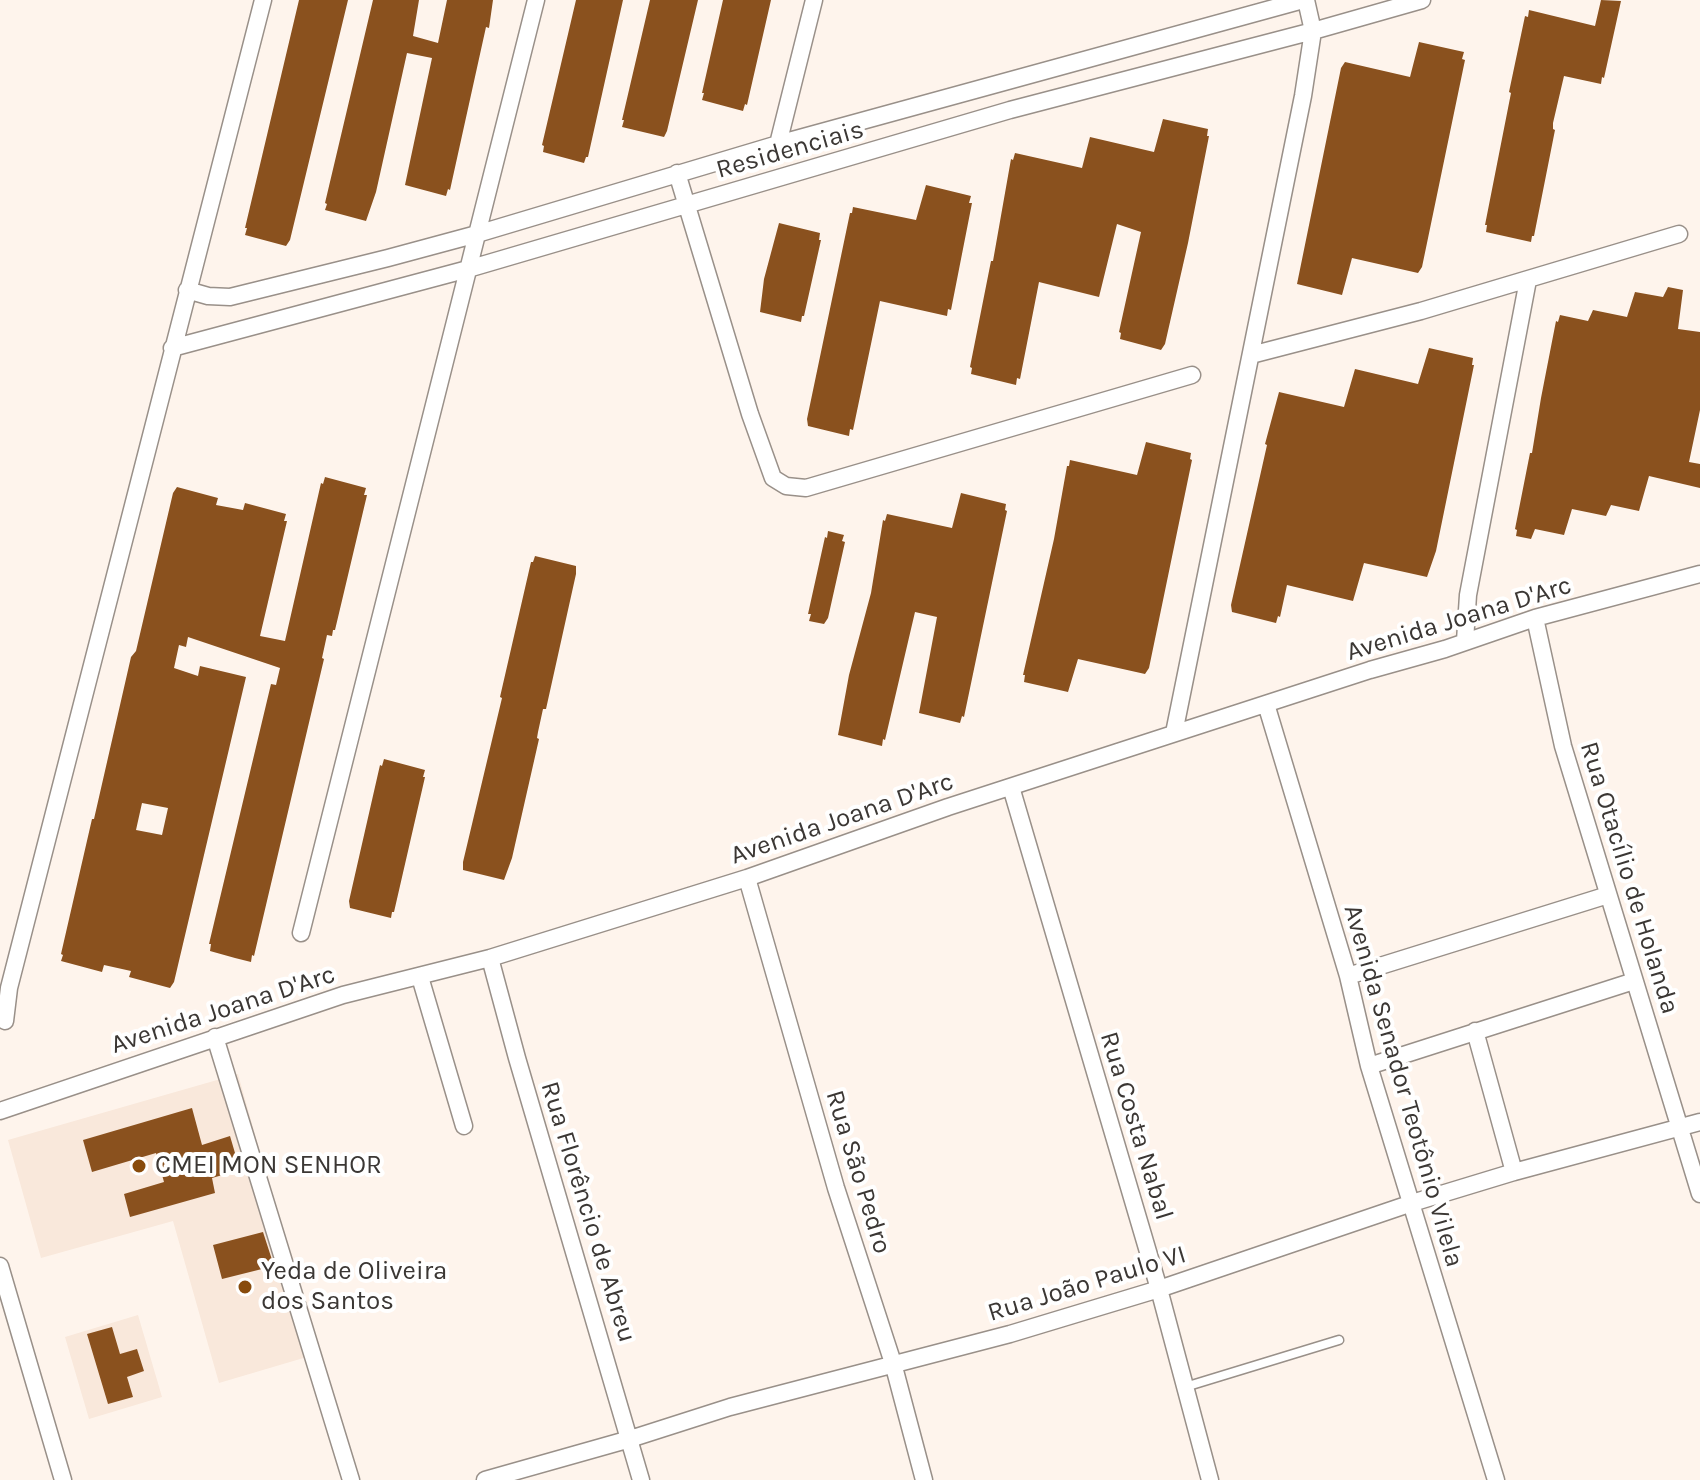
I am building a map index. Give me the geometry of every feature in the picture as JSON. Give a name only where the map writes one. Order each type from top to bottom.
[{"type":"street","points":[[5,1021],[13,973],[263,0]]},
{"type":"street","points":[[301,933],[536,0]]},
{"type":"street","points":[[778,144],[814,0]]},
{"type":"street","points":[[1174,733],[1313,31],[1305,0]]},
{"type":"street","name":"Residenciais","points":[[187,290],[208,296],[230,297],[477,234],[778,144],[1305,0]]},
{"type":"street","name":"Residenciais","points":[[172,348],[468,269],[1010,110],[1422,0]]},
{"type":"street","points":[[1002,82],[1010,110]]},
{"type":"street","points":[[677,173],[750,414],[773,478],[786,486],[806,488],[1192,375]]},
{"type":"street","points":[[1251,355],[1528,280],[1679,234]]},
{"type":"street","points":[[1465,641],[1468,595],[1528,280]]},
{"type":"street","name":"Avenida Joana D'Arc","points":[[0,1111],[343,995],[490,958],[747,878],[1174,733],[1535,618],[1700,574]]},
{"type":"street","name":"Rua Otacílio de Holanda","points":[[1535,618],[1563,746],[1700,1194]]},
{"type":"street","name":"Avenida Senador Teotônio Vilela","points":[[1266,704],[1348,976],[1369,1066],[1496,1480]]},
{"type":"street","name":"Rua Costa Nabal","points":[[1011,787],[1159,1289],[1210,1480]]},
{"type":"street","name":"Rua São Pedro","points":[[747,878],[836,1188],[893,1363],[924,1480]]},
{"type":"street","points":[[1348,976],[1608,895]]},
{"type":"street","name":"Rua Florêncio de Abreu","points":[[490,958],[641,1480]]},
{"type":"street","points":[[420,977],[464,1126]]},
{"type":"street","points":[[1369,1066],[1634,981]]},
{"type":"street","points":[[1475,1031],[1514,1172]]},
{"type":"street","points":[[215,1037],[351,1480]]},
{"type":"street","name":"Rua João Paulo VI","points":[[485,1480],[730,1407],[1010,1334],[1159,1289],[1412,1203],[1700,1122]]},
{"type":"street","points":[[0,1266],[63,1480]]},
{"type":"lane","points":[[1185,1387],[1339,1340]]},
{"type":"shaded area","name":"CMEI MON SENHOR","points":[[238,1074],[317,1354],[219,1383],[173,1221],[41,1258],[8,1140]]},
{"type":"shaded area","points":[[138,1315],[162,1397],[89,1419],[65,1337]]},
{"type":"building","points":[[299,0],[348,0],[290,240],[286,246],[245,235],[245,228]]},
{"type":"building","points":[[373,0],[419,0],[413,36],[438,43],[447,0],[493,0],[450,190],[446,196],[405,185],[432,58],[407,53],[376,192],[366,221],[325,210],[325,203]]},
{"type":"building","points":[[576,0],[623,0],[588,157],[584,163],[543,152],[542,145]]},
{"type":"building","points":[[650,0],[698,0],[664,137],[622,127]]},
{"type":"building","points":[[723,0],[771,0],[747,105],[743,111],[702,100]]},
{"type":"building","points":[[1601,0],[1621,1],[1604,78],[1601,84],[1564,76],[1534,236],[1531,242],[1486,232],[1525,16],[1528,17],[1529,10],[1595,26]]},
{"type":"building","points":[[1419,42],[1464,52],[1462,59],[1465,60],[1422,267],[1418,273],[1352,258],[1342,295],[1297,284],[1341,68],[1345,62],[1410,77]]},
{"type":"building","points":[[1163,119],[1208,129],[1209,136],[1188,243],[1165,344],[1161,350],[1120,339],[1141,232],[1117,224],[1099,297],[1039,282],[1020,379],[1017,378],[1016,385],[971,374],[1011,159],[1015,153],[1082,168],[1090,137],[1154,152]]},
{"type":"building","points":[[926,185],[971,196],[951,310],[948,309],[947,316],[880,301],[853,430],[850,429],[849,436],[808,426],[850,213],[853,207],[916,220]]},
{"type":"building","points":[[779,223],[820,233],[821,240],[801,322],[760,312],[764,279]]},
{"type":"building","points":[[1668,287],[1683,290],[1678,329],[1700,332],[1700,410],[1689,462],[1700,464],[1700,488],[1649,476],[1639,511],[1611,505],[1606,516],[1572,509],[1564,535],[1535,529],[1531,539],[1516,536],[1556,321],[1560,315],[1588,321],[1593,310],[1627,317],[1635,292],[1663,297]]},
{"type":"building","points":[[1429,348],[1473,358],[1474,365],[1436,551],[1427,577],[1364,563],[1353,601],[1287,585],[1276,623],[1232,612],[1265,444],[1279,392],[1344,407],[1355,369],[1418,384]]},
{"type":"building","points":[[1146,442],[1191,453],[1192,460],[1149,668],[1145,674],[1078,659],[1068,692],[1024,682],[1070,460],[1137,475]]},
{"type":"building","points":[[325,477],[366,488],[364,495],[367,495],[335,630],[332,636],[327,635],[324,659],[251,962],[210,951],[209,944],[271,684],[276,685],[280,668],[188,637],[186,647],[179,645],[174,668],[198,676],[200,666],[246,677],[174,982],[170,988],[129,977],[131,971],[104,965],[102,972],[61,961],[92,819],[173,493],[177,487],[218,498],[216,505],[243,510],[245,503],[286,514],[284,521],[287,521],[260,636],[285,641]],"holes":[[[142,803],[168,808],[162,835],[136,830]]]},
{"type":"building","points":[[961,493],[1006,504],[1007,511],[964,717],[960,723],[919,713],[937,617],[915,612],[882,746],[838,735],[849,675],[871,593],[883,520],[887,514],[952,528]]},
{"type":"building","points":[[828,531],[844,535],[842,541],[845,542],[824,624],[809,621],[811,614],[808,614]]},
{"type":"building","points":[[535,556],[576,566],[576,574],[546,709],[543,709],[512,858],[504,880],[463,870],[463,862],[531,562]]},
{"type":"building","points":[[384,759],[425,770],[391,918],[350,908],[349,901],[380,765]]},
{"type":"building","points":[[192,1108],[202,1145],[230,1136],[240,1170],[212,1178],[215,1193],[130,1217],[124,1194],[164,1182],[156,1153],[92,1172],[83,1140]]},
{"type":"building","points":[[263,1232],[274,1266],[222,1279],[213,1245]]},
{"type":"building","points":[[112,1327],[120,1354],[137,1349],[144,1371],[127,1377],[133,1397],[108,1404],[87,1334]]},
{"type":"place","name":"CMEI MON SENHOR","points":[[139,1166]]},
{"type":"place","name":"Yeda de Oliveira dos Santos","points":[[245,1287]]}]
